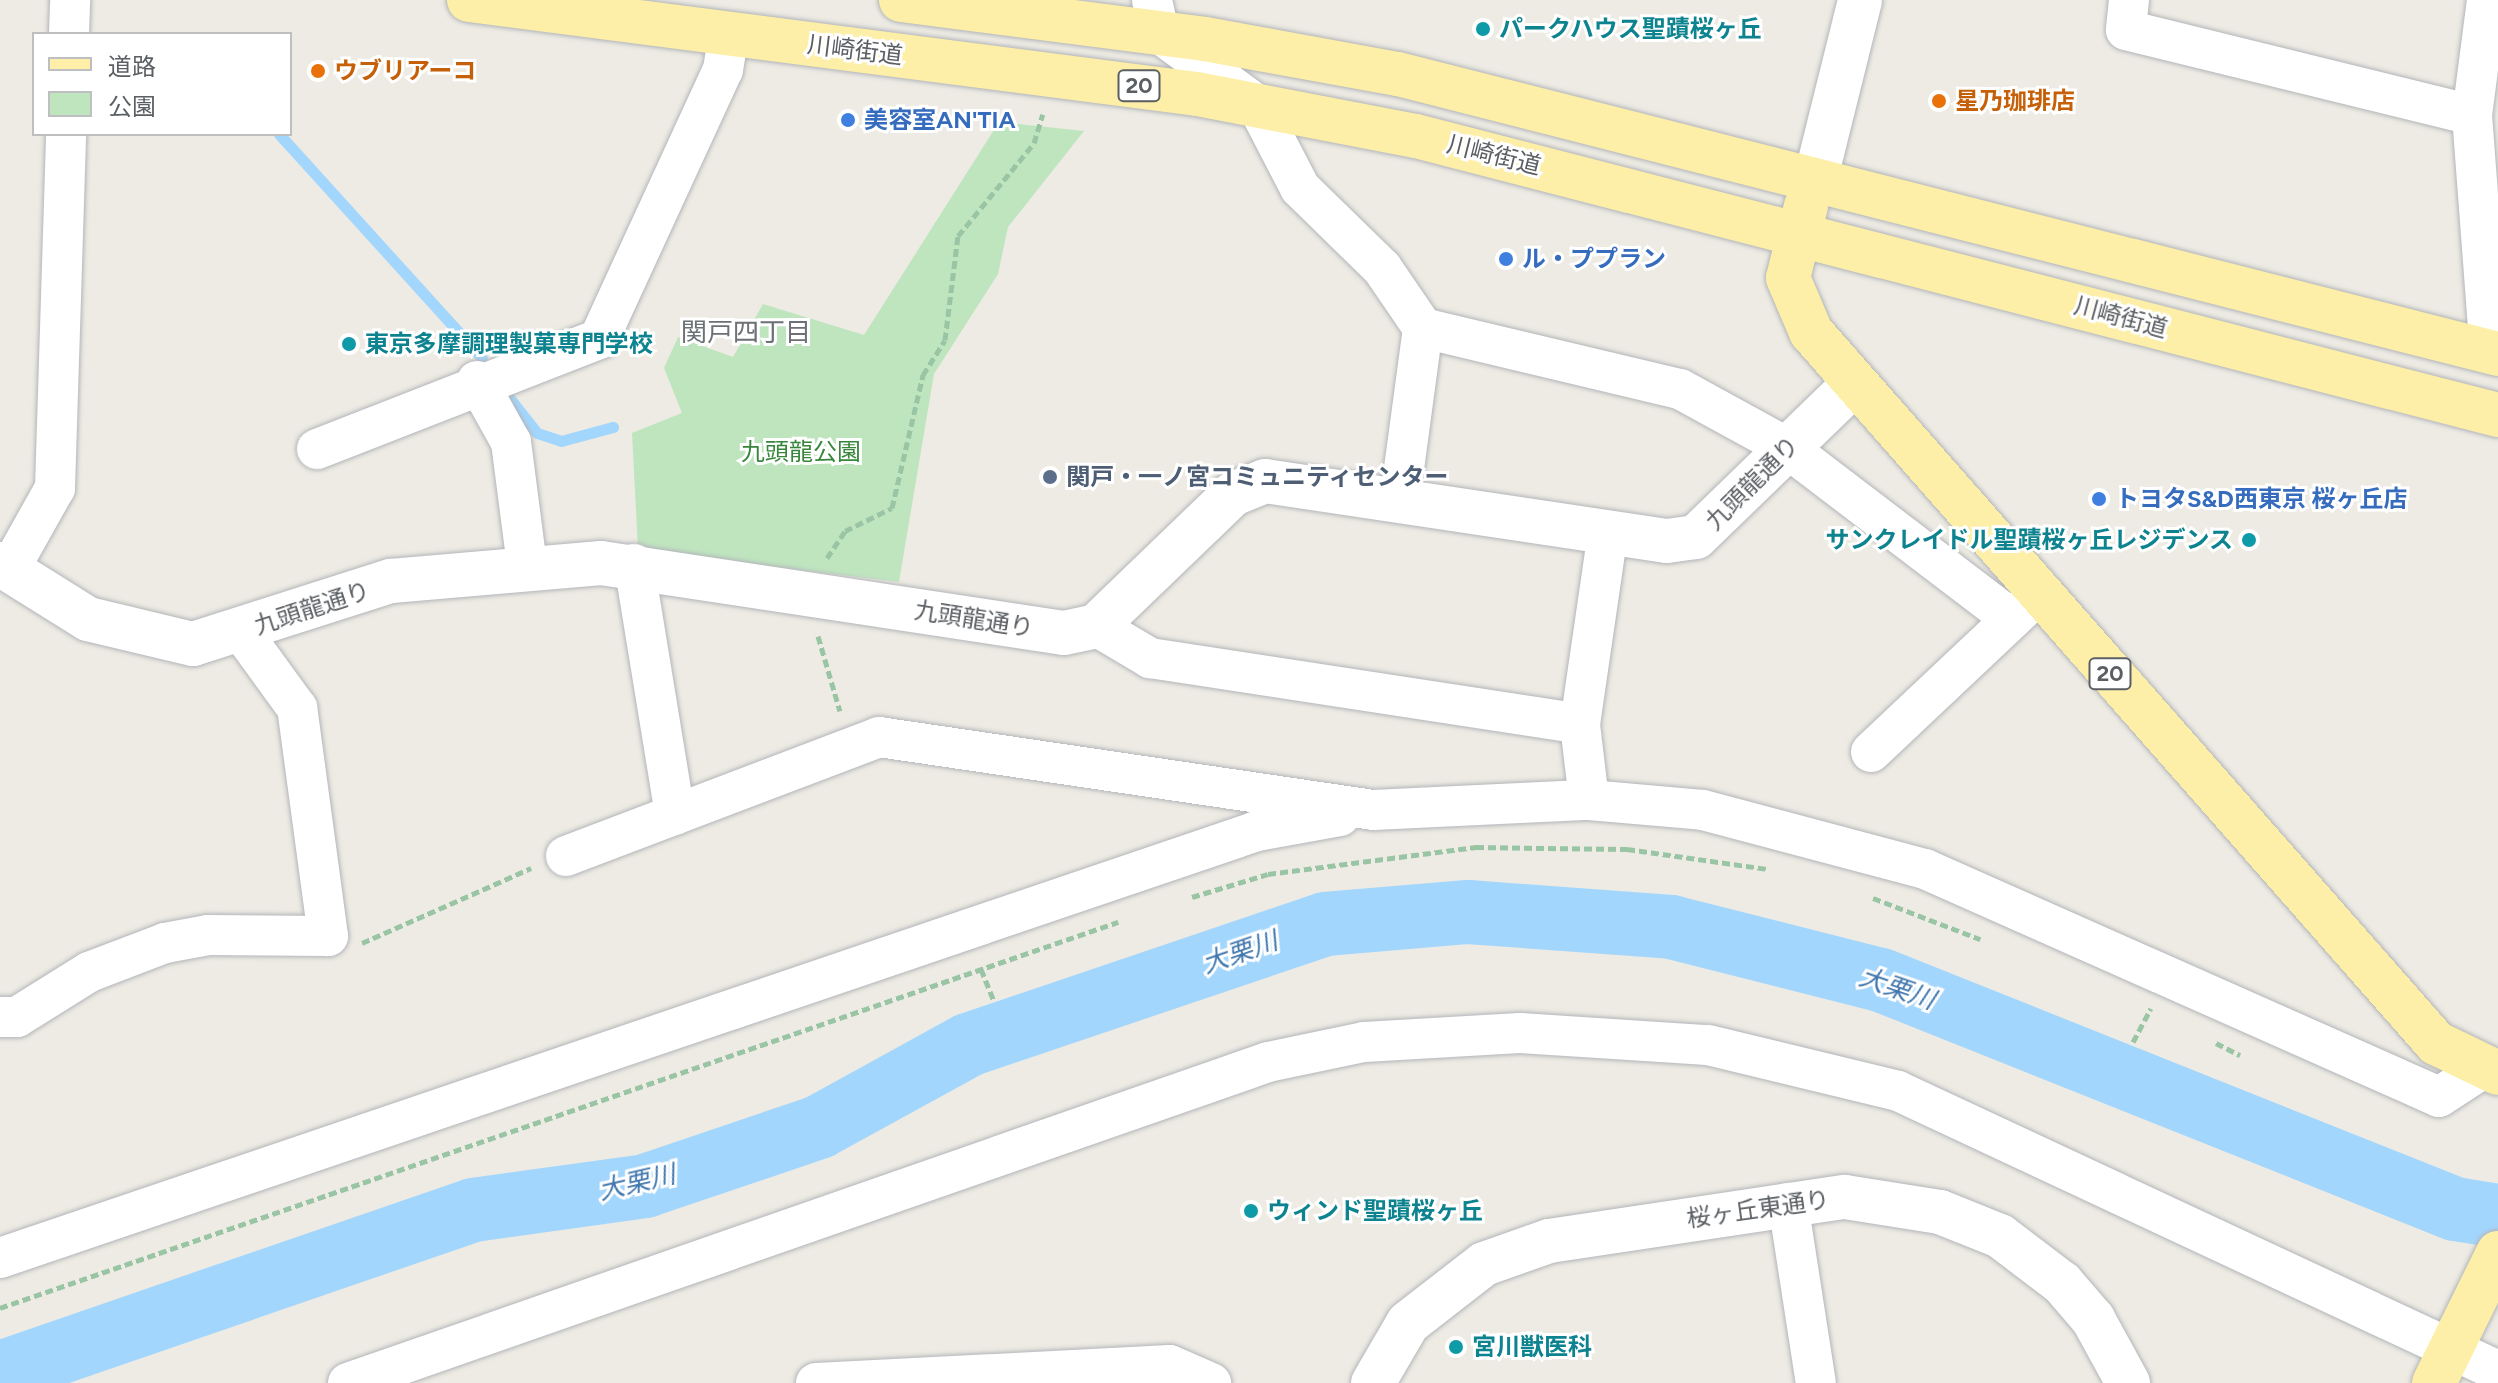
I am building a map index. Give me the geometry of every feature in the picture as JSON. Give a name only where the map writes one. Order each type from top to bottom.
[{"type":"main road","name":"川崎街道","points":[[469,0],[1257,105],[1416,136],[1798,231],[2498,415]]},
{"type":"main road","name":"20","points":[[901,0],[1155,16],[1816,177],[2494,353]]},
{"type":"main road","name":"20","points":[[1816,177],[1798,231],[1788,278],[1795,306],[2024,606],[2436,1043],[2492,1070]]},
{"type":"main road","points":[[2447,1357],[2498,1253]]},
{"type":"street","points":[[69,32],[70,0]]},
{"type":"street","points":[[1816,177],[1860,0]]},
{"type":"street","points":[[2129,0],[2126,30],[2472,115]]},
{"type":"street","points":[[2487,0],[2472,115],[2494,353]]},
{"type":"street","points":[[1155,16],[1257,105],[1300,188],[1382,268],[1423,328],[1400,498]]},
{"type":"street","points":[[317,449],[477,381],[599,339],[723,70],[729,34]]},
{"type":"street","points":[[4,567],[55,488],[66,136]]},
{"type":"street","points":[[1423,328],[1680,389],[1786,447],[2024,606],[1871,752]]},
{"type":"street","points":[[477,381],[511,442],[527,566]]},
{"type":"street","name":"九頭龍通り","points":[[4,567],[104,624],[193,644],[391,581],[527,566],[634,564],[1064,633],[1096,626],[1248,485],[1279,480],[1608,532],[1696,537],[1855,383]]},
{"type":"street","points":[[1589,800],[1580,724],[1608,532]]},
{"type":"street","points":[[634,564],[675,815]]},
{"type":"street","points":[[1096,626],[1150,658],[1580,724]]},
{"type":"street","points":[[0,1017],[17,1017],[89,972],[165,943],[208,935],[328,936],[297,708],[241,631]]},
{"type":"street","points":[[566,856],[879,737],[1373,810]]},
{"type":"street","points":[[0,1258],[1257,831],[1373,810],[1589,800],[1703,810],[1925,869],[2439,1097],[2492,1070]]},
{"type":"street","points":[[348,1383],[1268,1062],[1364,1042],[1520,1033],[1708,1045],[1898,1091],[2447,1357],[2498,1371]]},
{"type":"street","name":"桜ヶ丘東通り","points":[[1373,1383],[1408,1323],[1484,1264],[1549,1241],[1788,1203],[1845,1197],[1901,1204],[2000,1236],[2083,1307],[2128,1383]]},
{"type":"street","points":[[1788,1203],[1816,1383]]},
{"type":"street","points":[[816,1383],[1170,1365],[1211,1383]]},
{"type":"path","points":[[849,748],[816,630],[817,572],[845,531],[892,508],[923,375],[945,340],[958,236],[1034,143],[1043,113]]},
{"type":"path","points":[[1186,899],[1268,874],[1476,847],[1627,849],[1781,873]]},
{"type":"path","points":[[328,936],[368,944],[566,856]]},
{"type":"path","points":[[1869,896],[1994,945]]},
{"type":"path","points":[[0,1308],[1128,919]]},
{"type":"path","points":[[2135,1005],[2163,1017]]},
{"type":"path","points":[[2201,1036],[2240,1055]]},
{"type":"green space","name":"九頭龍公園","points":[[999,122],[1084,131],[1008,227],[998,274],[934,374],[899,582],[638,550],[632,433],[682,413],[664,368],[678,337],[733,357],[763,304],[864,335]]},
{"type":"waterway","points":[[281,136],[482,358]]},
{"type":"waterway","points":[[507,395],[537,433],[561,441],[613,427]]},
{"type":"waterway","name":"大栗川","points":[[0,1373],[473,1210],[645,1186],[819,1127],[968,1045],[1325,924],[1468,912],[1671,927],[1881,980],[2455,1209],[2498,1216]]},
{"type":"place","name":"パークハウス聖蹟桜ヶ丘","points":[[1483,29]]},
{"type":"place","name":"ウブリアーコ","points":[[318,71]]},
{"type":"place","name":"星乃珈琲店","points":[[1939,101]]},
{"type":"place","name":"美容室AN'TIA","points":[[848,120]]},
{"type":"place","name":"ル・ププラン","points":[[1506,259]]},
{"type":"place","name":"東京多摩調理製菓専門学校","points":[[349,344]]},
{"type":"place","name":"関戸・一ノ宮コミュニティセンター","points":[[1050,477]]},
{"type":"place","name":"トヨタS&D西東京 桜ヶ丘店","points":[[2099,499]]},
{"type":"place","name":"サンクレイドル聖蹟桜ヶ丘レジデンス","points":[[2249,540]]},
{"type":"place","name":"ウィンド聖蹟桜ヶ丘","points":[[1251,1211]]},
{"type":"place","name":"宮川獣医科","points":[[1456,1347]]},
{"type":"district","name":"関戸四丁目","points":[[746,333]]}]
